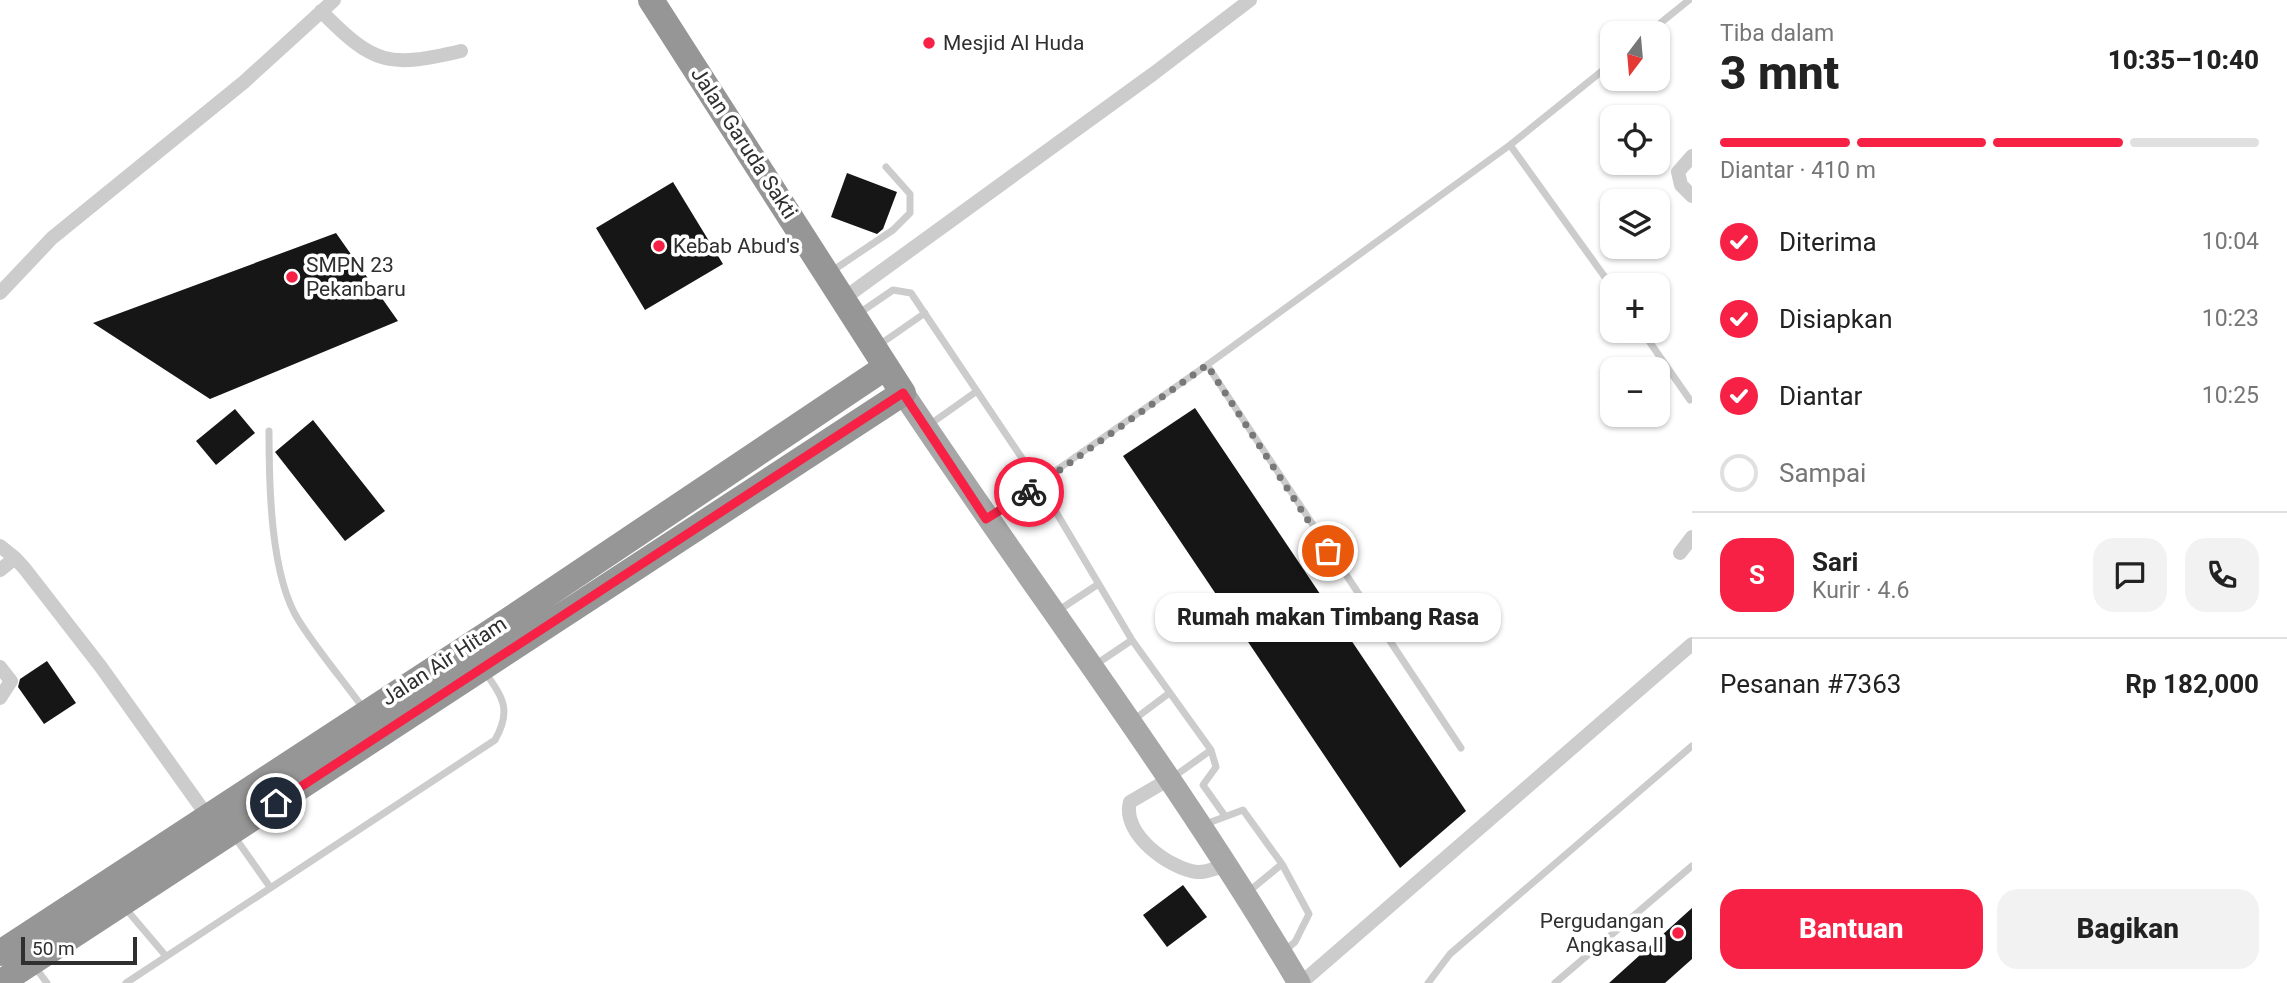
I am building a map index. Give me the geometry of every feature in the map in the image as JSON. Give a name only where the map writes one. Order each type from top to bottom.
[{"type":"highway","name":"Jalan Garuda Sakti","points":[[651,0],[829,273],[903,393]]},
{"type":"highway","name":"Jalan Air Hitam","points":[[0,953],[511,618],[881,357]]},
{"type":"highway","name":"Jalan Air Hitam","points":[[0,983],[39,973],[121,903],[903,393]]},
{"type":"main road","points":[[903,393],[986,519],[1171,778],[1300,983]]},
{"type":"street","points":[[0,293],[52,238],[244,82],[334,0]]},
{"type":"street","points":[[849,308],[1250,0]]},
{"type":"street","points":[[321,11],[362,49],[380,58],[427,59],[461,51]]},
{"type":"street","points":[[1692,156],[1678,172],[1682,185],[1692,196]]},
{"type":"street","points":[[1680,553],[1692,537]]},
{"type":"street","points":[[0,546],[15,558],[101,667],[208,817]]},
{"type":"street","points":[[0,570],[15,558]]},
{"type":"street","points":[[1300,983],[1692,644]]},
{"type":"street","points":[[0,667],[12,681],[0,698]]},
{"type":"street","points":[[1171,778],[1130,802],[1128,808],[1136,831],[1153,852],[1175,866],[1200,873],[1224,866]]},
{"type":"lane","points":[[1663,21],[1689,0]]},
{"type":"lane","points":[[986,519],[1040,485],[1510,145],[1600,73]]},
{"type":"lane","points":[[1510,145],[1602,273]]},
{"type":"lane","points":[[829,273],[908,217],[912,203],[910,194],[886,167]]},
{"type":"lane","points":[[849,308],[893,290],[911,293],[1040,485],[1132,640],[1168,694],[1211,750],[1216,767],[1203,785],[1225,816]]},
{"type":"lane","points":[[881,357],[925,313]]},
{"type":"lane","points":[[1650,343],[1690,400]]},
{"type":"lane","points":[[1207,365],[1461,748]]},
{"type":"lane","points":[[926,427],[977,391]]},
{"type":"lane","points":[[269,431],[268,499],[281,574],[297,619],[366,711]]},
{"type":"lane","points":[[1053,614],[1097,585]]},
{"type":"lane","points":[[1091,668],[1132,640]]},
{"type":"lane","points":[[126,983],[495,740],[504,723],[503,698],[482,668]]},
{"type":"lane","points":[[1130,722],[1168,694]]},
{"type":"lane","points":[[1428,983],[1450,954],[1692,746]]},
{"type":"lane","points":[[1171,778],[1211,750]]},
{"type":"lane","points":[[1200,827],[1242,810],[1282,864],[1309,914],[1295,942],[1281,953]]},
{"type":"lane","points":[[231,832],[270,887]]},
{"type":"lane","points":[[1244,895],[1282,864]]},
{"type":"lane","points":[[1555,983],[1692,866]]},
{"type":"lane","points":[[121,903],[165,955]]},
{"type":"building","points":[[847,173],[897,192],[883,229],[877,234],[831,217]]},
{"type":"building","name":"Kebab Abud's","points":[[673,182],[723,264],[645,310],[596,228]]},
{"type":"building","name":"SMPN 23 Pekanbaru","points":[[336,233],[398,321],[210,399],[93,323]]},
{"type":"building","points":[[1195,408],[1466,811],[1400,868],[1123,456]]},
{"type":"building","points":[[235,409],[255,433],[216,465],[196,441]]},
{"type":"building","points":[[313,420],[385,511],[345,541],[275,452]]},
{"type":"building","points":[[47,661],[76,703],[44,724],[18,687],[20,679]]},
{"type":"building","points":[[1183,885],[1207,917],[1167,947],[1143,915]]},
{"type":"building","name":"Pergudangan Angkasa II","points":[[1692,908],[1692,959],[1665,983],[1609,983]]},
{"type":"way so far","points":[[1029,492],[1207,365],[1328,551]]},
{"type":"place","name":"Mesjid Al Huda","points":[[929,43]]},
{"type":"place","name":"Kebab Abud's","points":[[659,246]]},
{"type":"place","name":"SMPN 23 Pekanbaru","points":[[292,277]]},
{"type":"place","name":"Rumah makan Timbang Rasa","points":[[1328,551]]},
{"type":"place","name":"Pergudangan Angkasa II","points":[[1678,933]]},
{"type":"route","points":[[276,803],[903,393],[986,519],[1029,492]]}]
